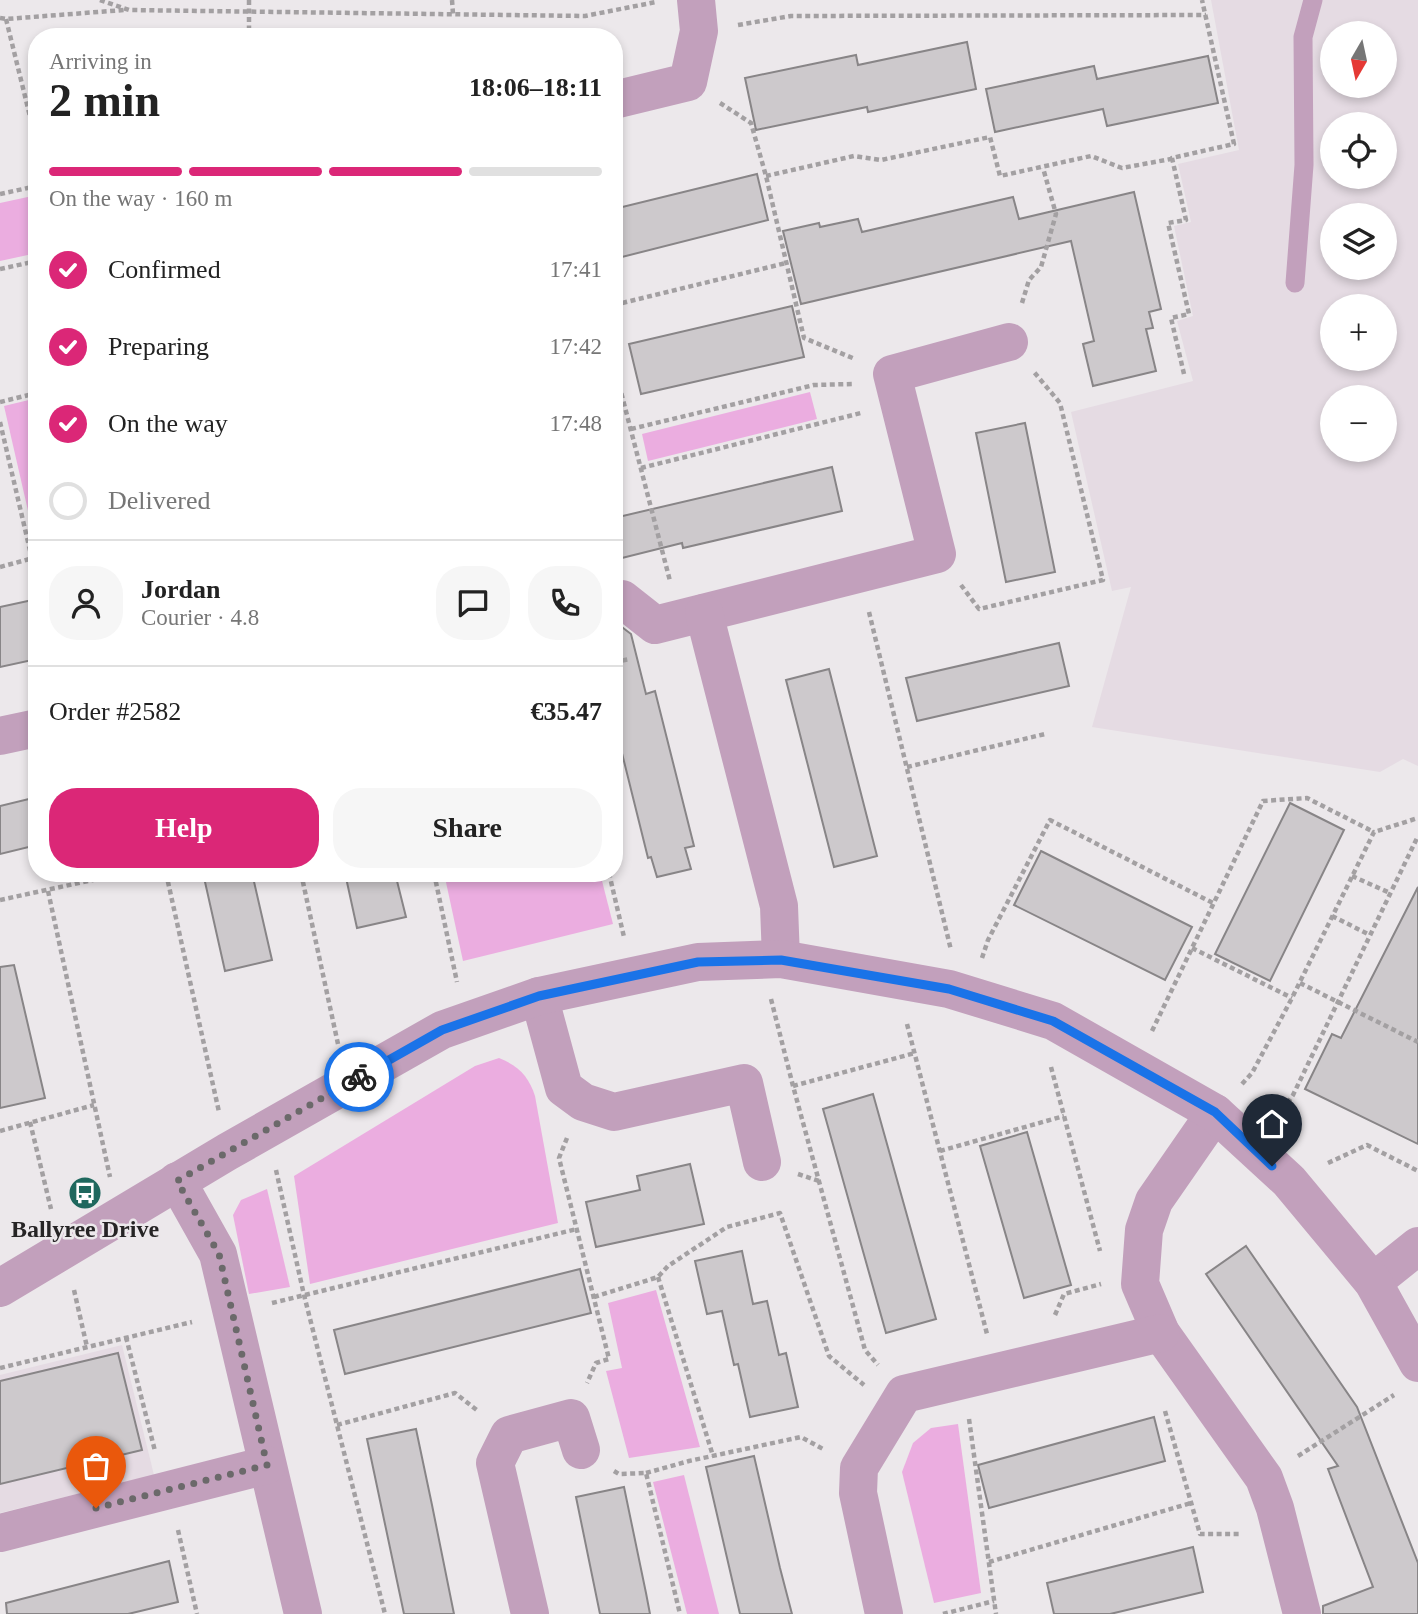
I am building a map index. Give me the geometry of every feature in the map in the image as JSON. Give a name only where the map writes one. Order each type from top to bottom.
[{"type":"street","points":[[623,98],[688,82],[698,16]]},
{"type":"street","points":[[623,600],[654,625],[937,554],[895,387],[1009,342]]},
{"type":"street","points":[[692,616],[779,906],[772,960]]},
{"type":"street","points":[[0,736],[28,730]]},
{"type":"street","points":[[0,1288],[177,1181],[442,1030],[539,996],[634,975],[698,962],[772,960],[959,992],[1053,1021],[1215,1112],[1289,1181],[1373,1282],[1418,1363]]},
{"type":"street","points":[[539,996],[564,1087],[583,1102],[614,1112],[744,1083],[762,1162]]},
{"type":"street","points":[[1215,1112],[1154,1201],[1124,1283],[1264,1478],[1282,1534],[1302,1614]]},
{"type":"street","points":[[177,1181],[219,1254],[303,1614]]},
{"type":"street","points":[[1373,1282],[1418,1246]]},
{"type":"street","points":[[884,1614],[858,1493],[859,1468],[899,1402],[980,1376],[1161,1333]]},
{"type":"street","points":[[530,1614],[495,1463],[509,1435],[576,1434]]},
{"type":"street","points":[[0,1533],[267,1465]]},
{"type":"lane","points":[[1295,284],[1304,165],[1303,37],[1313,0]]},
{"type":"path","points":[[100,0],[129,10]]},
{"type":"path","points":[[249,0],[249,28]]},
{"type":"path","points":[[453,0],[453,14]]},
{"type":"path","points":[[28,112],[3,19],[129,10],[585,16],[666,0]]},
{"type":"path","points":[[766,176],[854,156],[881,160],[990,137],[1000,176],[1091,156],[1122,168],[1234,144],[1202,0]]},
{"type":"path","points":[[698,16],[1206,15]]},
{"type":"path","points":[[688,82],[751,123],[804,338],[895,387]]},
{"type":"path","points":[[1172,158],[1186,220],[1168,223],[1189,314],[1171,318],[1184,374]]},
{"type":"path","points":[[937,554],[979,609],[1103,580],[1060,403],[1009,342],[1029,280],[1041,267],[1056,214],[1044,168]]},
{"type":"path","points":[[0,194],[28,188]]},
{"type":"path","points":[[623,303],[786,262]]},
{"type":"path","points":[[0,270],[28,263]]},
{"type":"path","points":[[631,429],[814,385],[895,387]]},
{"type":"path","points":[[641,468],[895,387]]},
{"type":"path","points":[[0,401],[28,395]]},
{"type":"path","points":[[623,399],[641,468],[692,616]]},
{"type":"path","points":[[0,422],[28,534]]},
{"type":"path","points":[[0,567],[28,560]]},
{"type":"path","points":[[859,574],[951,949],[959,992]]},
{"type":"path","points":[[907,767],[1045,734]]},
{"type":"path","points":[[1135,1068],[1263,801],[1307,798],[1374,832],[1418,818]]},
{"type":"path","points":[[959,992],[1049,820],[1213,903]]},
{"type":"path","points":[[1215,1112],[1252,1073],[1374,832]]},
{"type":"path","points":[[1255,1150],[1293,1095],[1418,836]]},
{"type":"path","points":[[1352,876],[1390,894]]},
{"type":"path","points":[[0,900],[86,882]]},
{"type":"path","points":[[168,882],[227,1152]]},
{"type":"path","points":[[304,882],[326,979]]},
{"type":"path","points":[[304,882],[346,1084]]},
{"type":"path","points":[[436,882],[465,1021]]},
{"type":"path","points":[[611,882],[634,975]]},
{"type":"path","points":[[48,891],[119,1217]]},
{"type":"path","points":[[1332,916],[1370,935]]},
{"type":"path","points":[[1192,948],[1292,998]]},
{"type":"path","points":[[772,960],[793,1086],[865,1350],[899,1402]]},
{"type":"path","points":[[909,982],[907,1025],[940,1151],[980,1376],[989,1562],[996,1614]]},
{"type":"path","points":[[1299,983],[1418,1042]]},
{"type":"path","points":[[1036,1363],[1064,1294],[1124,1283],[1064,1116],[1051,1069],[1053,1021]]},
{"type":"path","points":[[793,1086],[915,1053]]},
{"type":"path","points":[[583,1102],[559,1158],[609,1359],[596,1363],[576,1434],[619,1474],[646,1473],[800,1437],[859,1468]]},
{"type":"path","points":[[0,1131],[94,1105]]},
{"type":"path","points":[[940,1151],[1064,1116]]},
{"type":"path","points":[[30,1122],[87,1347]]},
{"type":"path","points":[[267,1129],[304,1295],[385,1614]]},
{"type":"path","points":[[1289,1181],[1367,1145],[1418,1171]]},
{"type":"path","points":[[594,1297],[658,1278],[668,1266],[727,1227],[780,1213],[829,1356],[899,1402]]},
{"type":"path","points":[[0,1368],[577,1229]]},
{"type":"path","points":[[658,1278],[713,1456]]},
{"type":"path","points":[[127,1338],[156,1457],[169,1490],[197,1614]]},
{"type":"path","points":[[337,1425],[455,1393],[509,1435]]},
{"type":"path","points":[[1264,1478],[1396,1394]]},
{"type":"path","points":[[1164,1398],[1165,1411],[1200,1534],[1282,1534]]},
{"type":"path","points":[[646,1473],[680,1614]]},
{"type":"path","points":[[989,1562],[1191,1503]]},
{"type":"path","points":[[943,1614],[994,1601]]},
{"type":"shaded area","points":[[1211,0],[1418,0],[1418,766],[1403,759],[1380,772],[1092,727],[1131,587],[1112,591],[1071,412],[1193,381],[1177,321],[1193,316],[1174,226],[1191,222],[1178,164],[1239,150]]},
{"type":"shaded area","points":[[28,197],[28,255],[0,261],[0,203]]},
{"type":"shaded area","points":[[810,392],[817,419],[648,461],[642,434]]},
{"type":"shaded area","points":[[28,400],[28,511],[4,406]]},
{"type":"shaded area","points":[[446,882],[602,882],[613,924],[463,961]]},
{"type":"shaded area","points":[[499,1058],[522,1073],[535,1096],[558,1223],[310,1284],[294,1176],[475,1066]]},
{"type":"shaded area","points":[[267,1189],[290,1287],[249,1294],[233,1215],[241,1200]]},
{"type":"shaded area","points":[[656,1290],[700,1447],[629,1458],[606,1371],[622,1368],[608,1303]]},
{"type":"shaded area","points":[[122,1345],[154,1475],[0,1513],[0,1375]]},
{"type":"shaded area","points":[[958,1424],[981,1593],[934,1603],[902,1472],[913,1443],[931,1428]]},
{"type":"shaded area","points":[[684,1475],[719,1614],[687,1614],[653,1482]]},
{"type":"building","points":[[967,42],[976,89],[868,112],[867,107],[756,130],[745,78],[856,55],[858,65]]},
{"type":"building","points":[[1208,56],[1218,103],[1107,126],[1103,109],[995,132],[986,89],[1094,66],[1097,79]]},
{"type":"building","points":[[757,174],[768,220],[623,257],[623,207]]},
{"type":"building","points":[[1134,192],[1161,309],[1149,312],[1153,328],[1146,329],[1156,371],[1093,386],[1083,344],[1094,341],[1071,241],[801,304],[783,231],[819,223],[820,227],[858,219],[862,232],[1013,197],[1019,219]]},
{"type":"building","points":[[792,306],[804,357],[641,394],[629,344]]},
{"type":"building","points":[[1025,423],[1055,572],[1006,582],[976,433]]},
{"type":"building","points":[[832,467],[842,511],[683,548],[682,543],[623,558],[623,516]]},
{"type":"building","points":[[28,601],[28,661],[0,667],[0,607]]},
{"type":"building","points":[[623,628],[631,634],[646,694],[655,691],[694,846],[685,848],[691,869],[657,877],[651,857],[648,858],[623,757]]},
{"type":"building","points":[[1059,643],[1069,686],[917,721],[906,678]]},
{"type":"building","points":[[829,669],[877,856],[834,867],[786,680]]},
{"type":"building","points":[[28,799],[28,847],[0,854],[0,806]]},
{"type":"building","points":[[1290,803],[1344,830],[1270,981],[1215,954]]},
{"type":"building","points":[[1041,851],[1192,927],[1165,980],[1014,905]]},
{"type":"building","points":[[205,882],[254,882],[272,960],[225,971]]},
{"type":"building","points":[[347,882],[397,882],[406,917],[357,928]]},
{"type":"building","points":[[1418,887],[1418,1144],[1305,1089],[1332,1034],[1341,1038]]},
{"type":"building","points":[[14,965],[45,1098],[0,1108],[0,967]]},
{"type":"building","points":[[873,1094],[936,1319],[886,1333],[823,1109]]},
{"type":"building","points":[[1027,1132],[1071,1285],[1024,1298],[980,1146]]},
{"type":"building","points":[[690,1164],[704,1224],[596,1247],[586,1202],[640,1190],[637,1176]]},
{"type":"building","points":[[1246,1246],[1357,1407],[1418,1563],[1418,1614],[1323,1614],[1323,1606],[1373,1587],[1328,1469],[1338,1466],[1206,1274]]},
{"type":"building","points":[[742,1251],[753,1304],[767,1301],[779,1355],[786,1353],[798,1407],[750,1417],[738,1364],[734,1365],[722,1311],[707,1314],[695,1261]]},
{"type":"building","points":[[580,1269],[591,1313],[345,1374],[334,1330]]},
{"type":"building","points":[[118,1353],[142,1450],[0,1484],[0,1381]]},
{"type":"building","points":[[1154,1417],[1165,1461],[989,1508],[978,1465]]},
{"type":"building","points":[[416,1429],[454,1614],[404,1614],[367,1439]]},
{"type":"building","points":[[754,1456],[792,1614],[740,1614],[706,1467]]},
{"type":"building","points":[[624,1487],[650,1614],[600,1614],[576,1497]]},
{"type":"building","points":[[1193,1547],[1203,1592],[1110,1614],[1054,1614],[1047,1583]]},
{"type":"building","points":[[169,1561],[178,1602],[128,1614],[7,1614],[6,1603]]},
{"type":"way so far","points":[[96,1508],[267,1465],[219,1254],[177,1181],[359,1077]]},
{"type":"place","name":"Ballyree Drive","points":[[85,1193]]},
{"type":"route","points":[[359,1077],[442,1030],[539,996],[698,962],[781,960],[949,989],[1053,1021],[1215,1112],[1272,1166]]}]
